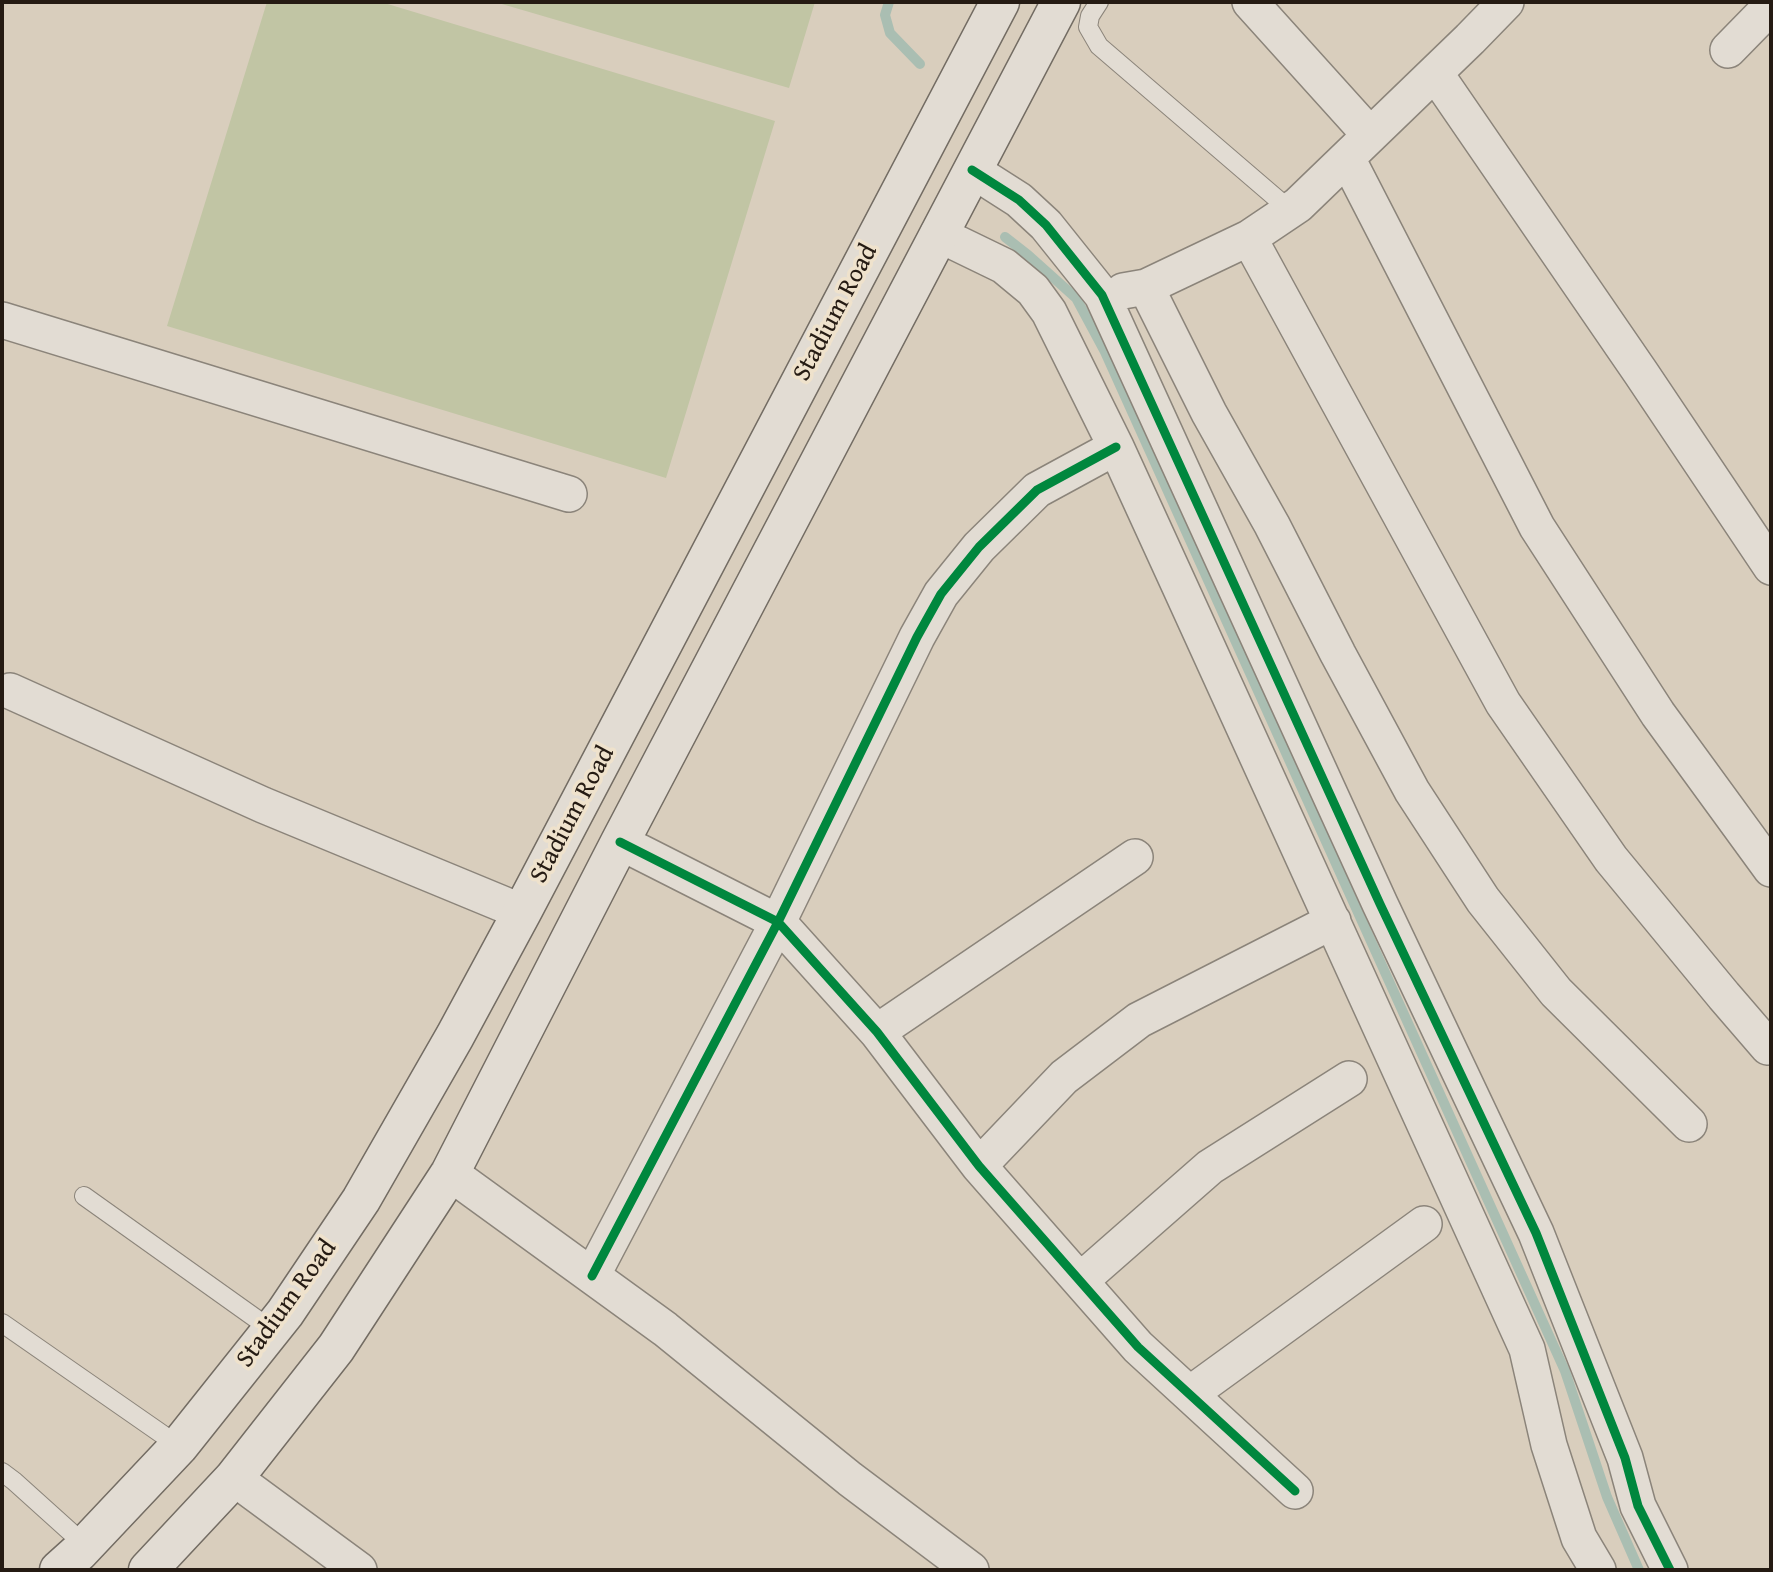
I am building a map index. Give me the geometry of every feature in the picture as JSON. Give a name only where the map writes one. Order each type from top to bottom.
[{"type":"main road","name":"Stadium Road","points":[[72,1558],[179,1446],[285,1313],[361,1200],[456,1036],[1000,2]]},
{"type":"main road","name":"Stadium Road","points":[[148,1570],[234,1478],[336,1348],[450,1173],[972,170],[1068,13]]},
{"type":"street","points":[[1250,2],[1358,146],[1537,527],[1658,714],[1771,869]]},
{"type":"street","points":[[1102,295],[1146,287],[1250,238],[1290,210],[1506,2]]},
{"type":"street","points":[[1728,50],[1771,6]]},
{"type":"street","points":[[1435,73],[1771,567]]},
{"type":"street","points":[[972,170],[1019,200],[1046,225],[1102,295],[1380,904],[1536,1233],[1625,1458],[1637,1506],[1670,1570]]},
{"type":"street","points":[[938,234],[1004,266],[1033,290],[1049,312],[1116,447],[1527,1349],[1556,1468],[1579,1538],[1598,1570]]},
{"type":"street","points":[[1250,238],[1503,703],[1611,859],[1768,1047]]},
{"type":"street","points":[[1146,287],[1209,413],[1272,524],[1338,654],[1419,802],[1483,900],[1556,992],[1689,1124]]},
{"type":"street","points":[[2,320],[569,494]]},
{"type":"street","points":[[592,1276],[779,922],[917,637],[941,594],[979,547],[1037,491],[1116,447]]},
{"type":"street","points":[[9,691],[263,805],[522,912]]},
{"type":"street","points":[[620,842],[779,922],[877,1032],[979,1166],[1138,1348],[1295,1491]]},
{"type":"street","points":[[877,1032],[1135,858]]},
{"type":"street","points":[[979,1166],[1064,1077],[1139,1020],[1333,921]]},
{"type":"street","points":[[1080,1281],[1210,1167],[1349,1079]]},
{"type":"street","points":[[450,1173],[664,1329],[850,1479],[971,1570]]},
{"type":"street","points":[[1189,1394],[1424,1224]]},
{"type":"street","points":[[234,1478],[359,1570]]},
{"type":"lane","points":[[1068,13],[1090,16],[1099,2]]},
{"type":"lane","points":[[1068,13],[1099,46],[1290,210]]},
{"type":"lane","points":[[84,1196],[272,1330]]},
{"type":"lane","points":[[2,1322],[179,1446]]},
{"type":"lane","points":[[2,1472],[14,1481],[72,1558]]},
{"type":"green space","points":[[267,2],[381,2],[775,121],[666,478],[167,326]]},
{"type":"green space","points":[[495,2],[815,2],[789,88]]},
{"type":"waterway","points":[[889,2],[885,15],[890,33],[920,64]]},
{"type":"waterway","points":[[1005,237],[1076,298],[1105,352],[1565,1371],[1607,1497],[1639,1570]]},
{"type":"cycle path","points":[[972,170],[1019,200],[1046,225],[1102,295],[1380,904],[1536,1233],[1625,1458],[1638,1506],[1670,1570]]},
{"type":"cycle path","points":[[592,1276],[778,922],[917,637],[941,594],[979,547],[1037,490],[1116,447]]},
{"type":"cycle path","points":[[620,842],[778,922],[877,1032],[979,1166],[1138,1347],[1295,1491]]}]
